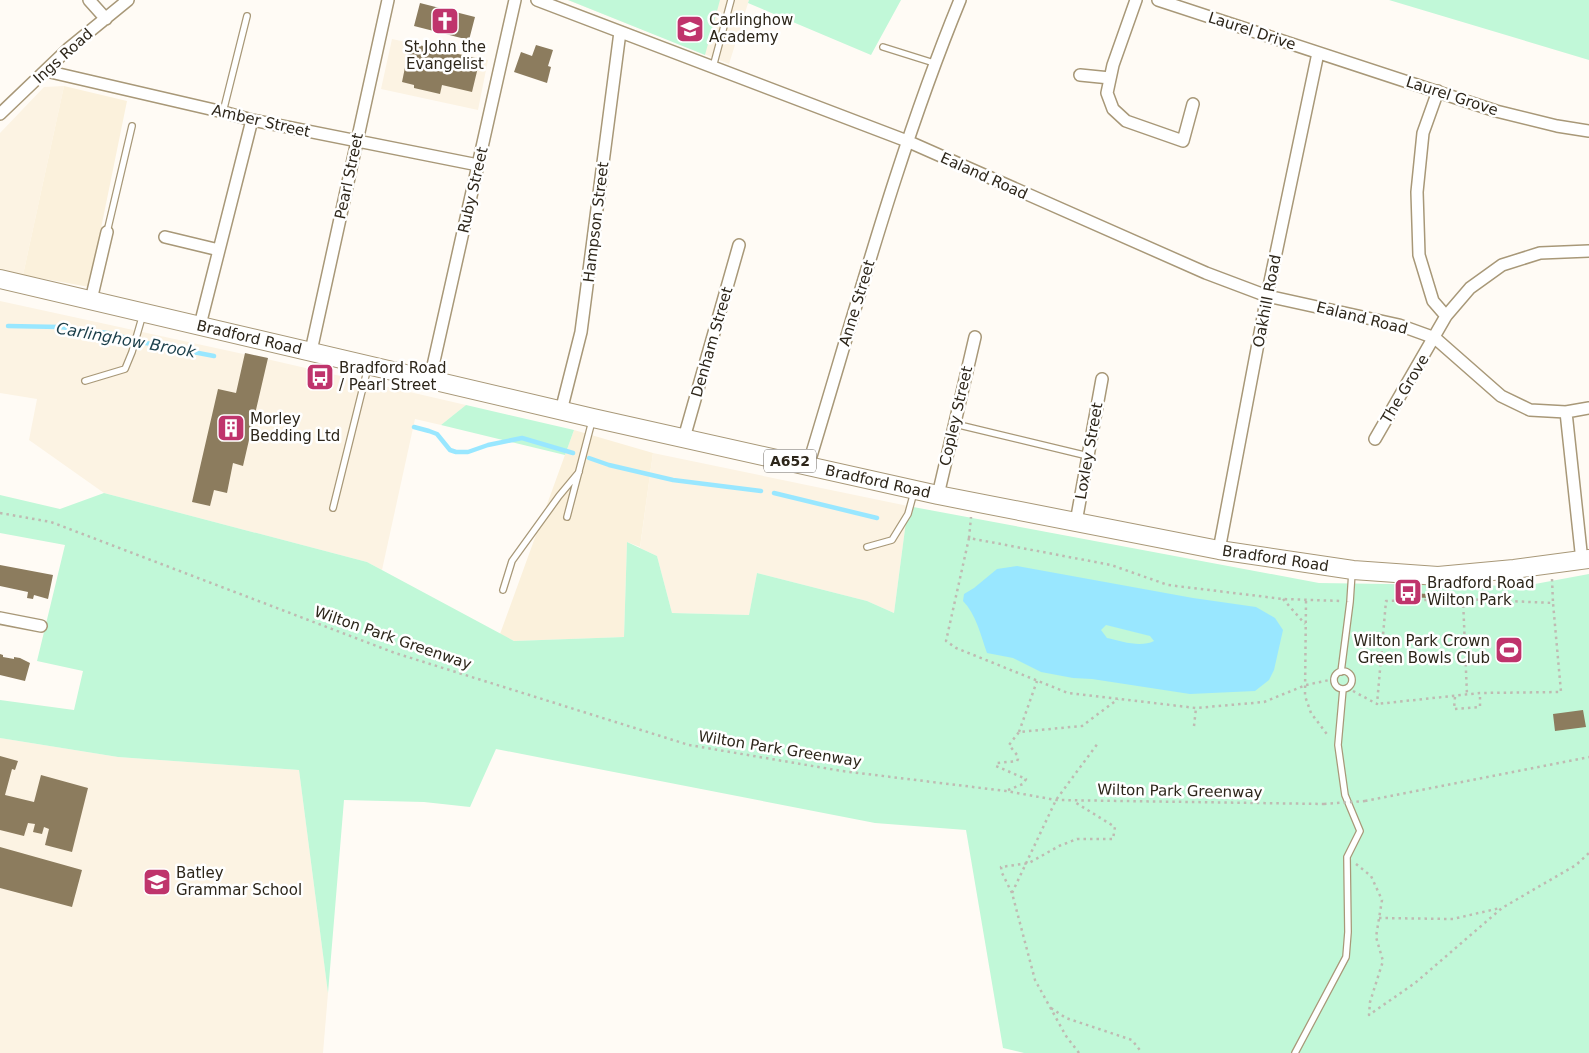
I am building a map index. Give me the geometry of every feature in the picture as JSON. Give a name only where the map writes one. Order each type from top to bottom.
[{"type":"main road","name":"Bradford Road","points":[[0,279],[561,411],[915,490],[1219,550],[1352,570],[1438,576],[1585,560]]},
{"type":"street","points":[[90,0],[106,18]]},
{"type":"street","name":"Ings Road","points":[[0,114],[46,71],[128,0]]},
{"type":"street","name":"Pearl Street","points":[[311,351],[388,0]]},
{"type":"street","name":"Ruby Street","points":[[430,379],[515,0]]},
{"type":"street","name":"Ealand Road","points":[[537,0],[907,141],[1206,274],[1267,296],[1399,325],[1435,338]]},
{"type":"street","points":[[907,141],[934,63],[960,0]]},
{"type":"street","points":[[1136,0],[1110,78],[1107,93],[1112,108],[1126,121],[1183,141],[1194,104]]},
{"type":"street","name":"Laurel Drive","points":[[1158,0],[1318,53]]},
{"type":"street","name":"Hampson Street","points":[[561,411],[582,332],[620,32]]},
{"type":"street","name":"Laurel Grove","points":[[1318,53],[1496,111],[1557,126],[1589,131]]},
{"type":"street","name":"Oakhill Road","points":[[1219,550],[1267,296],[1318,53]]},
{"type":"street","name":"Amber Street","points":[[46,71],[252,120],[478,165]]},
{"type":"street","points":[[1080,75],[1110,78]]},
{"type":"street","points":[[1438,91],[1423,133],[1417,192],[1418,255],[1433,301],[1446,316]]},
{"type":"street","points":[[200,326],[252,120]]},
{"type":"street","name":"Anne Street","points":[[808,466],[907,141]]},
{"type":"street","points":[[91,300],[107,232]]},
{"type":"street","points":[[165,236],[219,250]]},
{"type":"street","name":"Denham Street","points":[[684,438],[739,245]]},
{"type":"street","name":"The Grove","points":[[1375,439],[1446,316],[1470,288],[1502,265],[1540,253],[1589,251]]},
{"type":"street","name":"Copley Street","points":[[938,495],[975,337]]},
{"type":"street","points":[[1435,338],[1501,396],[1530,410],[1566,412],[1589,408]]},
{"type":"street","name":"Loxley Street","points":[[1076,522],[1102,379]]},
{"type":"street","points":[[1566,412],[1585,560]]},
{"type":"street","points":[[0,618],[41,626]]},
{"type":"lane","points":[[713,67],[731,0]]},
{"type":"lane","points":[[223,112],[247,16]]},
{"type":"lane","points":[[883,47],[934,63]]},
{"type":"lane","points":[[107,232],[132,126]]},
{"type":"lane","points":[[85,381],[125,369],[133,349],[143,312]]},
{"type":"lane","points":[[333,508],[368,365]]},
{"type":"lane","points":[[567,517],[593,418]]},
{"type":"lane","points":[[954,424],[1088,456]]},
{"type":"lane","points":[[503,590],[512,561],[559,496],[579,472]]},
{"type":"lane","points":[[867,547],[892,540],[908,514],[915,490]]},
{"type":"lane","points":[[1341,672],[1352,570]]},
{"type":"lane","points":[[1295,1053],[1346,957],[1348,932],[1347,857],[1360,831],[1344,795],[1338,745],[1345,688],[1351,681],[1350,676],[1346,672],[1336,674],[1334,679],[1336,686],[1345,688]]},
{"type":"path","points":[[973,500],[969,538],[946,641],[956,648],[1036,682],[1068,693],[1196,708],[1264,702],[1306,685],[1334,679]]},
{"type":"path","name":"Wilton Park Greenway","points":[[0,512],[51,522],[395,653],[690,745],[842,771],[1006,791],[1056,800],[1324,804],[1365,801],[1589,757]]},
{"type":"path","points":[[969,538],[1112,566],[1168,585],[1282,599],[1350,602]]},
{"type":"path","points":[[1345,688],[1377,704],[1467,696],[1480,693],[1561,692],[1551,565]]},
{"type":"path","points":[[1282,599],[1306,626]]},
{"type":"path","points":[[1377,704],[1386,601],[1463,599],[1553,603]]},
{"type":"path","points":[[1463,599],[1467,696]]},
{"type":"path","points":[[1306,601],[1305,696],[1311,713],[1325,733],[1338,745]]},
{"type":"path","points":[[1006,791],[1023,784],[1026,779],[996,766],[997,763],[1017,761],[1018,759],[1018,755],[1009,745],[1019,732],[1036,682]]},
{"type":"path","points":[[1455,697],[1454,709],[1480,706],[1480,693]]},
{"type":"path","points":[[1019,732],[1082,726],[1118,699]]},
{"type":"path","points":[[1194,726],[1196,708]]},
{"type":"path","points":[[1012,893],[1056,800],[1098,743]]},
{"type":"path","points":[[1056,800],[1073,801],[1115,827],[1113,839],[1077,839],[1059,846],[1027,864],[1001,867],[1012,893],[1035,980],[1066,1036],[1079,1053]]},
{"type":"path","points":[[1347,857],[1371,876],[1382,900],[1376,937],[1383,961],[1370,1002],[1369,1015],[1415,983],[1502,908],[1576,865],[1589,853]]},
{"type":"path","points":[[1379,918],[1453,919],[1502,908]]},
{"type":"path","points":[[1050,1007],[1066,1018],[1132,1040],[1142,1053]]},
{"type":"shaded area","name":"Carlinghow Academy","points":[[568,0],[749,0],[729,64]]},
{"type":"shaded area","points":[[392,39],[488,60],[478,110],[381,89]]},
{"type":"shaded area","points":[[64,86],[23,275],[0,269],[0,133],[44,87]]},
{"type":"shaded area","points":[[64,86],[127,101],[89,287],[23,275]]},
{"type":"shaded area","points":[[0,301],[466,405],[441,425],[415,419],[382,570],[367,562],[104,493],[29,440],[37,399],[0,393]]},
{"type":"shaded area","points":[[574,430],[653,453],[640,547],[627,542],[624,637],[514,641],[500,634]]},
{"type":"shaded area","points":[[653,453],[908,506],[894,613],[867,601],[757,573],[749,615],[672,613],[657,556],[640,548]]},
{"type":"shaded area","name":"Batley Grammar School","points":[[0,738],[118,757],[299,770],[328,993],[323,1053],[0,1053]]},
{"type":"green space","name":"Carlinghow Academy","points":[[568,0],[720,0],[705,55]]},
{"type":"green space","points":[[749,0],[901,0],[871,55],[748,3]]},
{"type":"green space","points":[[1389,0],[1589,0],[1589,60]]},
{"type":"green space","points":[[466,405],[574,430],[565,455],[441,425]]},
{"type":"green space","points":[[104,493],[367,562],[514,641],[624,637],[627,542],[657,556],[672,613],[749,615],[757,573],[867,601],[894,613],[908,506],[1319,583],[1524,586],[1589,574],[1589,1053],[1024,1053],[1003,1048],[966,830],[875,823],[496,749],[470,807],[424,802],[344,800],[328,993],[299,770],[118,757],[0,738],[0,700],[74,710],[83,671],[37,661],[65,545],[0,533],[0,495],[60,509]]},
{"type":"water","points":[[1017,566],[1193,598],[1256,607],[1275,618],[1283,630],[1274,670],[1269,680],[1255,691],[1190,694],[1041,672],[1013,658],[987,653],[975,619],[963,601],[964,594],[997,569]],"holes":[[[1106,625],[1150,636],[1154,641],[1143,644],[1130,643],[1107,638],[1101,630]]]},
{"type":"building","name":"St John the Evangelist","points":[[420,3],[475,17],[469,40],[414,26]]},
{"type":"building","points":[[410,43],[480,59],[472,92],[442,85],[440,94],[414,88],[414,85],[402,82]]},
{"type":"building","points":[[536,45],[553,50],[548,66],[551,67],[547,83],[514,72],[521,52],[532,56]]},
{"type":"building","name":"Morley Bedding Ltd","points":[[245,353],[268,358],[243,466],[233,463],[227,493],[214,490],[210,506],[192,502],[218,389],[236,393]]},
{"type":"building","points":[[0,565],[53,575],[48,599],[34,595],[33,599],[27,598],[28,592],[0,586]]},
{"type":"building","points":[[1402,593],[1431,594],[1431,598],[1402,597]]},
{"type":"building","points":[[0,654],[3,657],[20,658],[30,663],[25,681],[0,675]]},
{"type":"building","points":[[1583,710],[1586,727],[1555,731],[1553,714]]},
{"type":"building","points":[[0,756],[18,761],[15,770],[12,769],[5,795],[34,802],[41,775],[88,788],[72,852],[45,845],[49,829],[44,827],[42,834],[33,832],[35,824],[28,823],[24,836],[0,830]]},
{"type":"building","points":[[0,847],[82,870],[72,907],[0,888]]},
{"type":"waterway","name":"Carlinghow Brook","points":[[8,326],[60,327],[107,333],[146,343],[214,356]]},
{"type":"waterway","name":"Carlinghow Brook","points":[[414,427],[437,434],[450,450],[456,452],[468,452],[488,445],[522,438],[573,453]]},
{"type":"waterway","points":[[589,458],[609,465],[673,480],[761,491]]},
{"type":"waterway","points":[[774,493],[877,518]]},
{"type":"place","name":"St John the Evangelist","points":[[445,21]]},
{"type":"place","name":"Carlinghow Academy","points":[[690,29]]},
{"type":"place","name":"Bradford Road / Pearl Street","points":[[320,377]]},
{"type":"place","name":"Morley Bedding Ltd","points":[[231,428]]},
{"type":"place","name":"Bradford Road Wilton Park","points":[[1408,592]]},
{"type":"place","name":"Wilton Park Crown Green Bowls Club","points":[[1509,650]]},
{"type":"place","name":"Batley Grammar School","points":[[157,882]]}]
